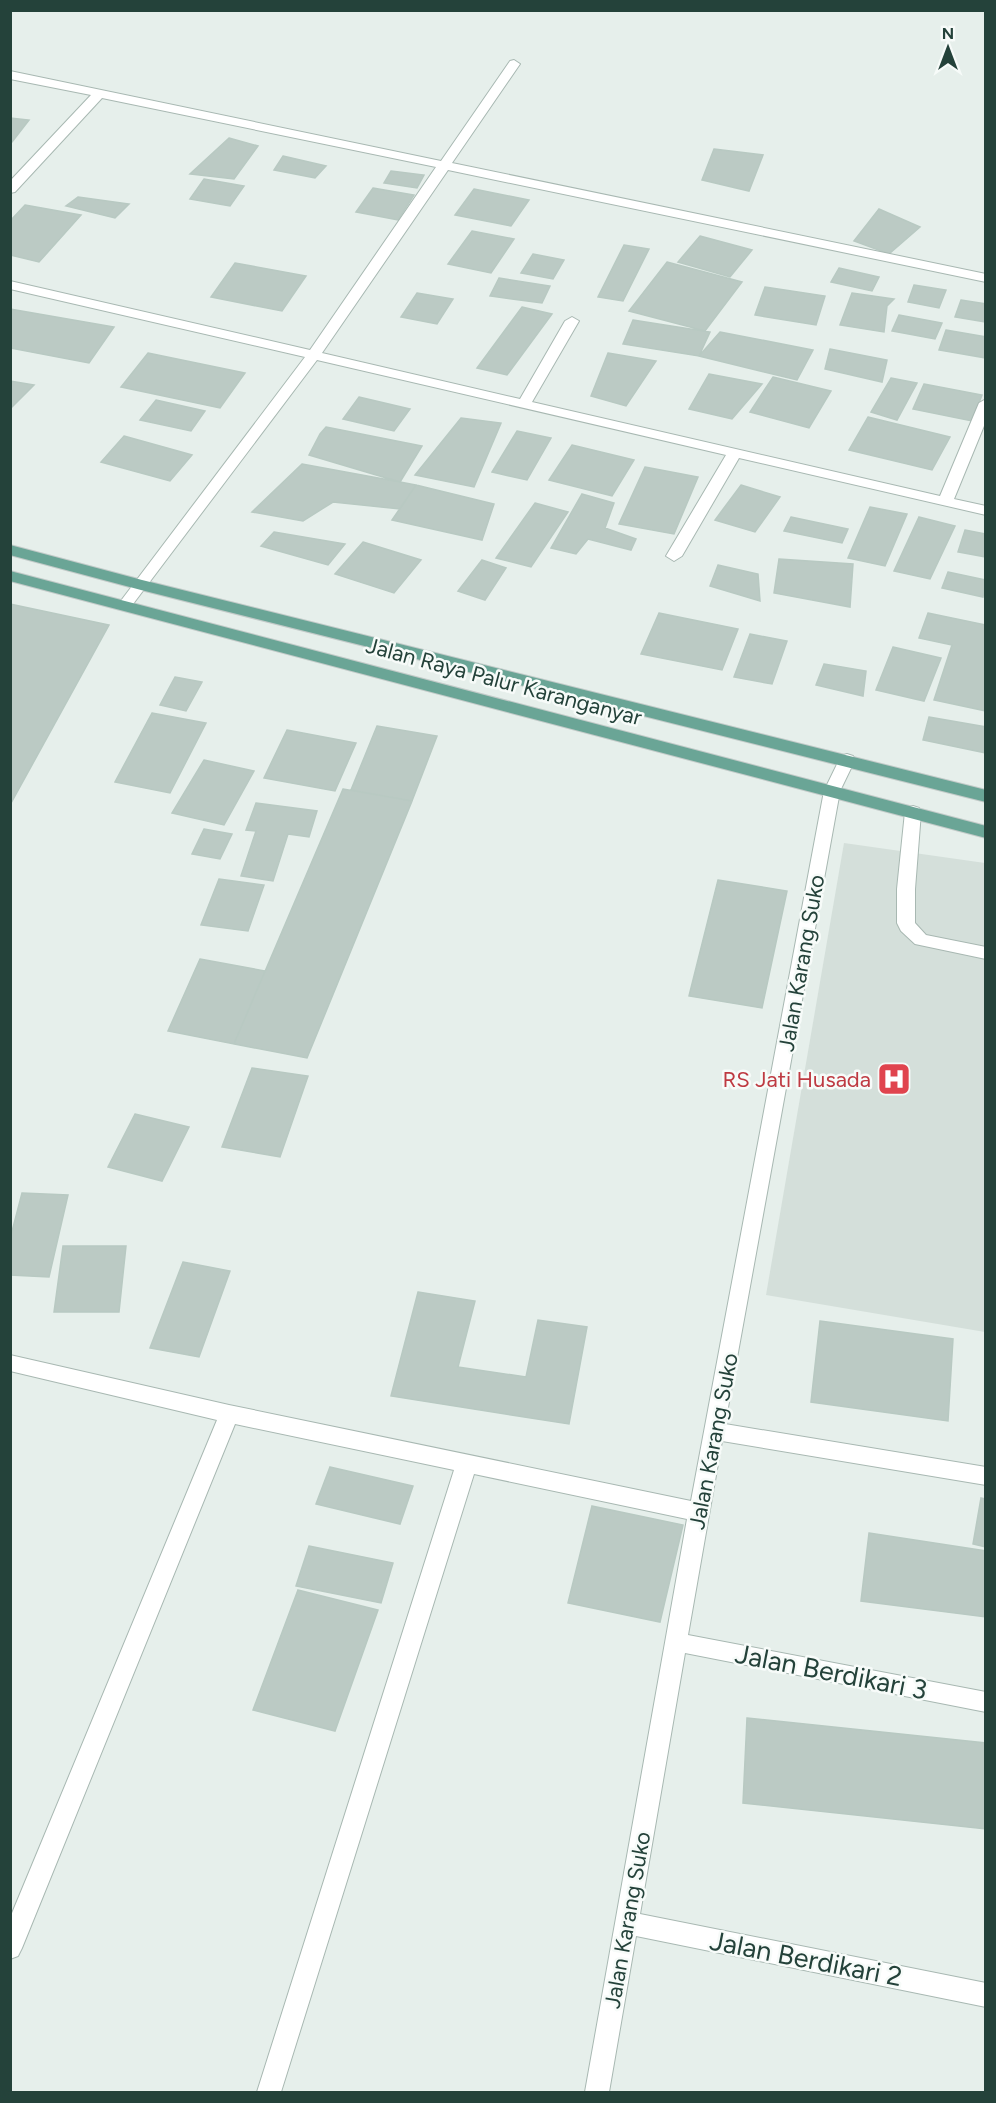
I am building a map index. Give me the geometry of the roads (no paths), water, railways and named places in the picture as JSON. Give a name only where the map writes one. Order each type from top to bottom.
[{"type":"main road","name":"Jalan Raya Palur Karanganyar","points":[[10,550],[141,585],[986,796]]},
{"type":"main road","name":"Jalan Raya Palur Karanganyar","points":[[10,576],[986,831]]},
{"type":"street","points":[[125,606],[313,356],[514,64]]},
{"type":"street","points":[[10,75],[986,278]]},
{"type":"street","points":[[10,189],[100,93]]},
{"type":"street","points":[[10,285],[986,511]]},
{"type":"street","points":[[524,404],[572,321]]},
{"type":"street","points":[[945,502],[986,403]]},
{"type":"street","points":[[674,556],[735,453]]},
{"type":"street","name":"Jalan Karang Suko","points":[[597,2092],[699,1512],[832,791],[847,760]]},
{"type":"street","points":[[913,812],[906,889],[906,923],[910,932],[921,940],[986,953]]},
{"type":"street","points":[[10,1363],[230,1414],[699,1512]]},
{"type":"street","points":[[10,1948],[230,1414]]},
{"type":"street","points":[[715,1431],[986,1476]]},
{"type":"street","points":[[269,2092],[466,1465]]},
{"type":"street","name":"Jalan Berdikari 3","points":[[676,1642],[986,1702]]},
{"type":"street","name":"Jalan Berdikari 2","points":[[627,1923],[986,1995]]},
{"type":"place","name":"RS Jati Husada","points":[[894,1079]]}]
